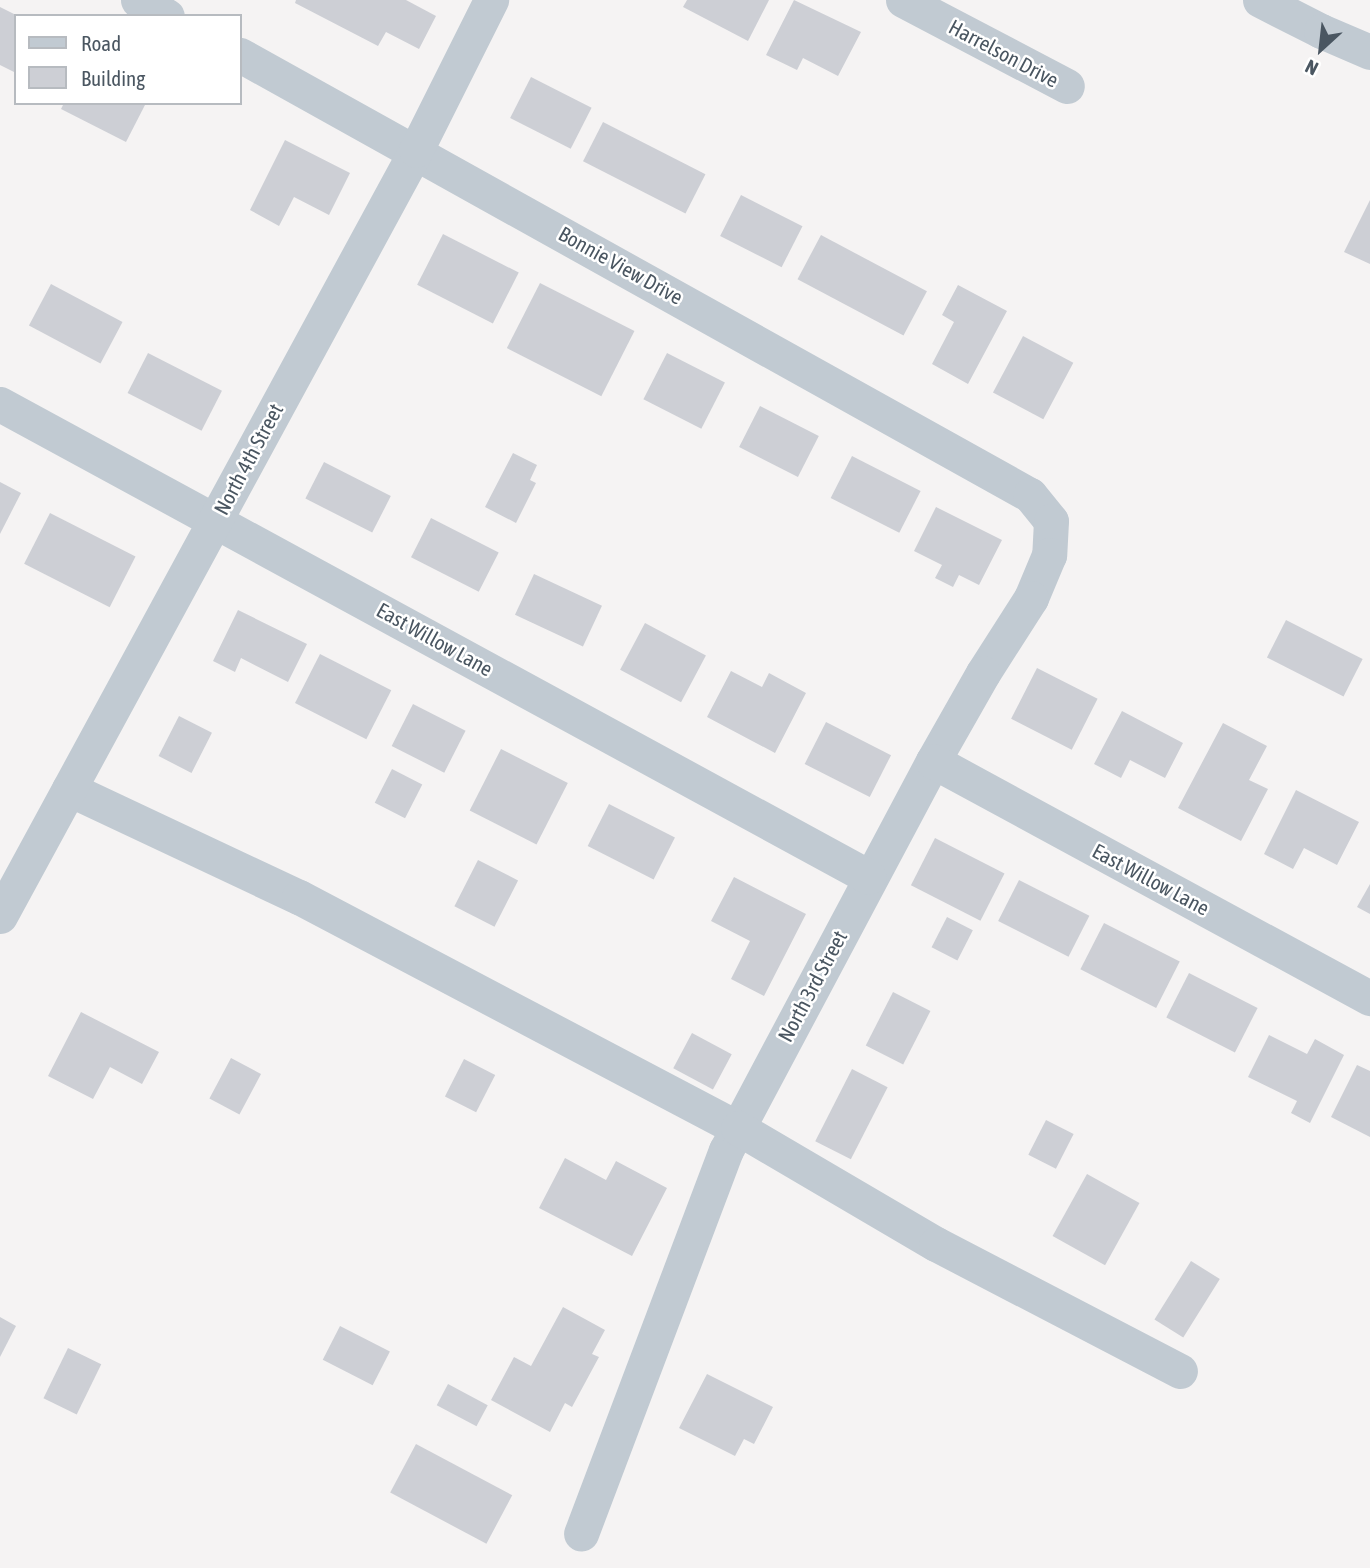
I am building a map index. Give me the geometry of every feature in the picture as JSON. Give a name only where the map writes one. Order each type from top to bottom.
[{"type":"street","points":[[138,0],[163,14]]},
{"type":"street","name":"North 4th Street","points":[[0,916],[416,150],[491,0]]},
{"type":"street","name":"Harrelson Drive","points":[[903,0],[1067,86]]},
{"type":"street","points":[[1260,0],[1370,52]]},
{"type":"street","name":"Bonnie View Drive","points":[[242,56],[416,150],[1000,478]]},
{"type":"street","name":"East Willow Lane","points":[[0,404],[216,519],[869,877]]},
{"type":"street","name":"North 3rd Street","points":[[581,1533],[651,1342],[726,1150],[933,761],[983,673],[1031,598],[1049,555],[1051,521],[1030,495],[1000,478]]},
{"type":"street","name":"East Willow Lane","points":[[933,761],[1370,998]]},
{"type":"street","points":[[69,789],[299,897],[738,1128],[936,1244],[1180,1371]]},
{"type":"building","points":[[296,0],[406,0],[436,16],[419,49],[386,32],[378,46],[295,3]]},
{"type":"building","points":[[687,0],[769,0],[748,41],[683,7]]},
{"type":"building","points":[[794,0],[861,32],[838,76],[803,58],[797,70],[766,55]]},
{"type":"building","points":[[0,7],[14,14],[14,72],[0,65]]},
{"type":"building","points":[[531,77],[592,108],[571,149],[510,118]]},
{"type":"building","points":[[63,105],[145,105],[126,142],[61,109]]},
{"type":"building","points":[[603,122],[705,174],[685,213],[583,161]]},
{"type":"building","points":[[285,140],[350,173],[329,215],[294,197],[279,226],[250,210]]},
{"type":"building","points":[[741,195],[802,226],[782,267],[720,236]]},
{"type":"building","points":[[1370,200],[1370,264],[1344,252]]},
{"type":"building","points":[[443,234],[519,273],[493,323],[417,285]]},
{"type":"building","points":[[821,235],[927,291],[903,335],[798,279]]},
{"type":"building","points":[[540,283],[634,331],[601,396],[507,348]]},
{"type":"building","points":[[51,284],[123,322],[100,364],[29,325]]},
{"type":"building","points":[[958,285],[1007,311],[968,384],[932,364],[954,322],[942,315]]},
{"type":"building","points":[[1023,336],[1073,363],[1043,419],[993,393]]},
{"type":"building","points":[[148,353],[222,391],[202,431],[128,393]]},
{"type":"building","points":[[667,353],[725,383],[701,429],[643,399]]},
{"type":"building","points":[[760,406],[819,436],[798,477],[739,447]]},
{"type":"building","points":[[513,453],[537,465],[530,480],[536,483],[516,523],[485,507]]},
{"type":"building","points":[[852,456],[921,491],[899,533],[831,498]]},
{"type":"building","points":[[324,462],[391,496],[372,533],[305,499]]},
{"type":"building","points":[[0,482],[21,493],[0,534]]},
{"type":"building","points":[[936,507],[1002,540],[979,585],[959,575],[953,587],[935,578],[942,565],[914,551]]},
{"type":"building","points":[[50,513],[136,557],[110,607],[24,564]]},
{"type":"building","points":[[431,518],[499,553],[479,592],[411,557]]},
{"type":"building","points":[[534,574],[602,606],[583,646],[515,615]]},
{"type":"building","points":[[238,610],[307,644],[288,682],[241,658],[235,672],[213,661]]},
{"type":"building","points":[[1286,620],[1363,659],[1344,696],[1267,657]]},
{"type":"building","points":[[645,623],[706,655],[681,702],[620,670]]},
{"type":"building","points":[[320,654],[391,690],[366,739],[295,703]]},
{"type":"building","points":[[1037,668],[1098,699],[1072,750],[1011,719]]},
{"type":"building","points":[[731,671],[762,687],[769,673],[806,693],[775,753],[707,717]]},
{"type":"building","points":[[413,704],[466,731],[444,773],[392,746]]},
{"type":"building","points":[[1122,711],[1183,743],[1165,778],[1130,760],[1121,778],[1094,764]]},
{"type":"building","points":[[179,716],[212,733],[192,773],[159,756]]},
{"type":"building","points":[[826,722],[891,755],[870,797],[805,764]]},
{"type":"building","points":[[1223,723],[1267,746],[1249,780],[1268,789],[1241,841],[1178,808]]},
{"type":"building","points":[[501,749],[568,783],[537,845],[470,810]]},
{"type":"building","points":[[392,769],[422,784],[405,818],[375,803]]},
{"type":"building","points":[[1296,790],[1359,822],[1337,865],[1304,848],[1293,869],[1264,854]]},
{"type":"building","points":[[609,804],[675,838],[654,879],[588,846]]},
{"type":"building","points":[[935,838],[1004,873],[980,921],[911,885]]},
{"type":"building","points":[[478,860],[518,880],[494,927],[454,906]]},
{"type":"building","points":[[734,877],[806,914],[764,996],[731,979],[750,941],[711,921]]},
{"type":"building","points":[[1019,880],[1089,916],[1069,957],[998,921]]},
{"type":"building","points":[[1370,884],[1370,914],[1357,907]]},
{"type":"building","points":[[947,917],[973,930],[957,960],[932,947]]},
{"type":"building","points":[[1104,923],[1180,962],[1156,1008],[1080,969]]},
{"type":"building","points":[[1189,973],[1258,1008],[1235,1053],[1166,1018]]},
{"type":"building","points":[[893,992],[930,1011],[903,1065],[866,1045]]},
{"type":"building","points":[[81,1012],[159,1052],[142,1084],[110,1067],[93,1099],[48,1076]]},
{"type":"building","points":[[692,1033],[732,1054],[713,1089],[673,1068]]},
{"type":"building","points":[[1269,1035],[1307,1054],[1315,1039],[1344,1055],[1310,1123],[1291,1113],[1297,1101],[1248,1077]]},
{"type":"building","points":[[231,1058],[261,1074],[239,1115],[209,1099]]},
{"type":"building","points":[[464,1059],[495,1075],[476,1112],[445,1096]]},
{"type":"building","points":[[1357,1065],[1370,1071],[1370,1137],[1331,1117]]},
{"type":"building","points":[[852,1069],[888,1087],[851,1159],[815,1141]]},
{"type":"building","points":[[1046,1120],[1074,1134],[1056,1169],[1028,1155]]},
{"type":"building","points":[[565,1158],[606,1180],[616,1161],[667,1188],[632,1256],[539,1208]]},
{"type":"building","points":[[1087,1174],[1139,1203],[1105,1265],[1053,1236]]},
{"type":"building","points":[[1191,1261],[1220,1279],[1183,1338],[1154,1320]]},
{"type":"building","points":[[563,1307],[605,1330],[592,1354],[599,1357],[572,1407],[565,1403],[550,1432],[491,1400],[514,1357],[531,1366]]},
{"type":"building","points":[[0,1317],[16,1326],[0,1357]]},
{"type":"building","points":[[340,1326],[390,1351],[373,1385],[323,1360]]},
{"type":"building","points":[[68,1348],[101,1364],[77,1415],[43,1398]]},
{"type":"building","points":[[707,1374],[773,1407],[754,1444],[744,1439],[735,1456],[679,1428]]},
{"type":"building","points":[[448,1384],[488,1405],[476,1426],[437,1405]]},
{"type":"building","points":[[416,1444],[512,1495],[486,1544],[390,1493]]}]
